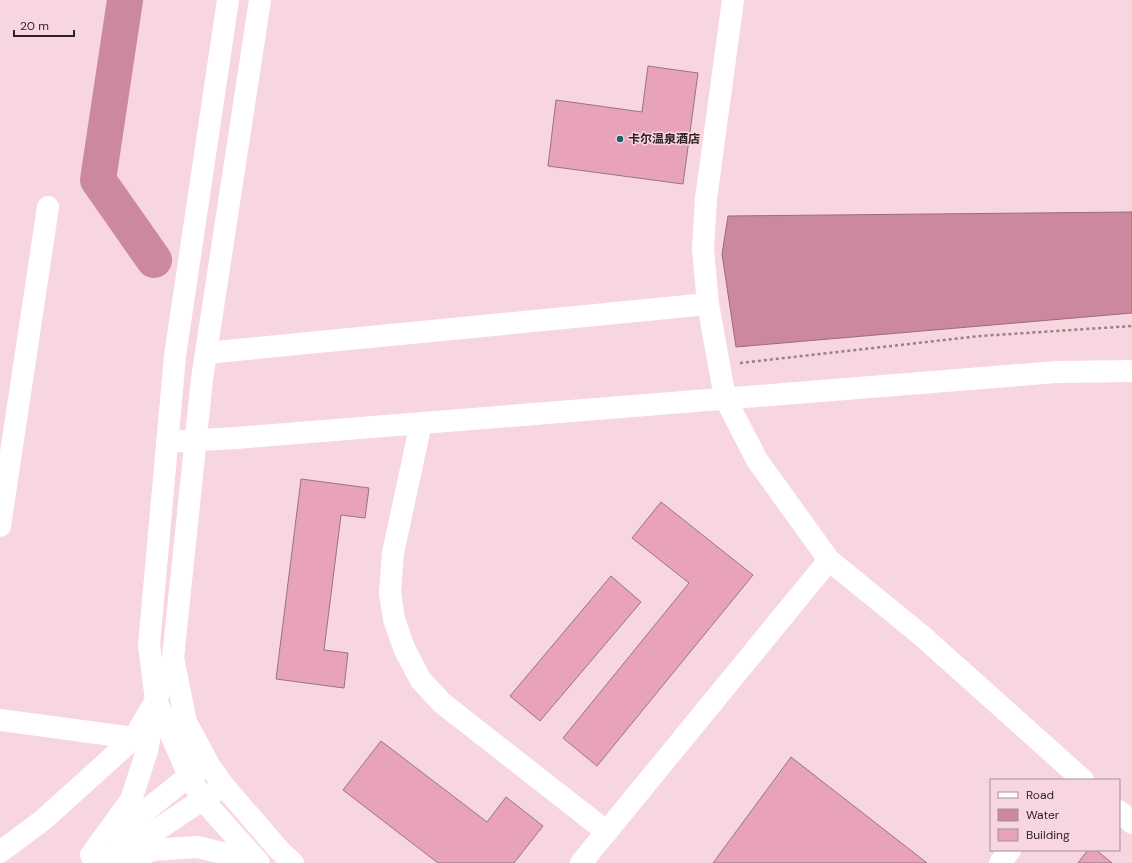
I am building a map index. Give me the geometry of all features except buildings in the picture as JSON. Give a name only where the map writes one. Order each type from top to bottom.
[{"type":"street","points":[[228,0],[175,356],[149,645],[156,700],[189,776],[203,800],[258,862]]},
{"type":"street","points":[[0,852],[43,820],[134,738],[156,700],[173,658],[206,353],[260,0]]},
{"type":"street","points":[[733,0],[706,198],[703,249],[708,304],[725,398],[758,460],[830,560],[921,635],[1075,777]]},
{"type":"street","points":[[0,526],[48,207]]},
{"type":"street","points":[[206,353],[708,304]]},
{"type":"street","points":[[167,442],[1057,372],[1132,371]]},
{"type":"street","points":[[421,423],[393,553],[390,593],[394,619],[404,648],[420,679],[442,703],[607,832]]},
{"type":"street","points":[[581,863],[830,560]]},
{"type":"street","points":[[173,658],[186,722],[209,765],[223,785],[280,851],[293,863]]},
{"type":"street","points":[[93,860],[131,800],[146,751],[156,700]]},
{"type":"street","points":[[0,720],[134,738]]},
{"type":"street","points":[[93,860],[189,776],[209,765]]},
{"type":"street","points":[[93,860],[203,800],[223,785]]},
{"type":"street","points":[[1120,813],[1132,823]]},
{"type":"street","points":[[123,863],[152,850],[197,847],[258,862]]},
{"type":"street","points":[[1000,863],[1009,851]]},
{"type":"path","points":[[741,363],[980,336],[1132,326]]},
{"type":"water","points":[[1132,212],[1132,313],[736,347],[722,254],[728,216]]},
{"type":"waterway","points":[[125,0],[98,180],[154,260]]},
{"type":"place","name":"卡尔温泉酒店","points":[[620,139]]}]
